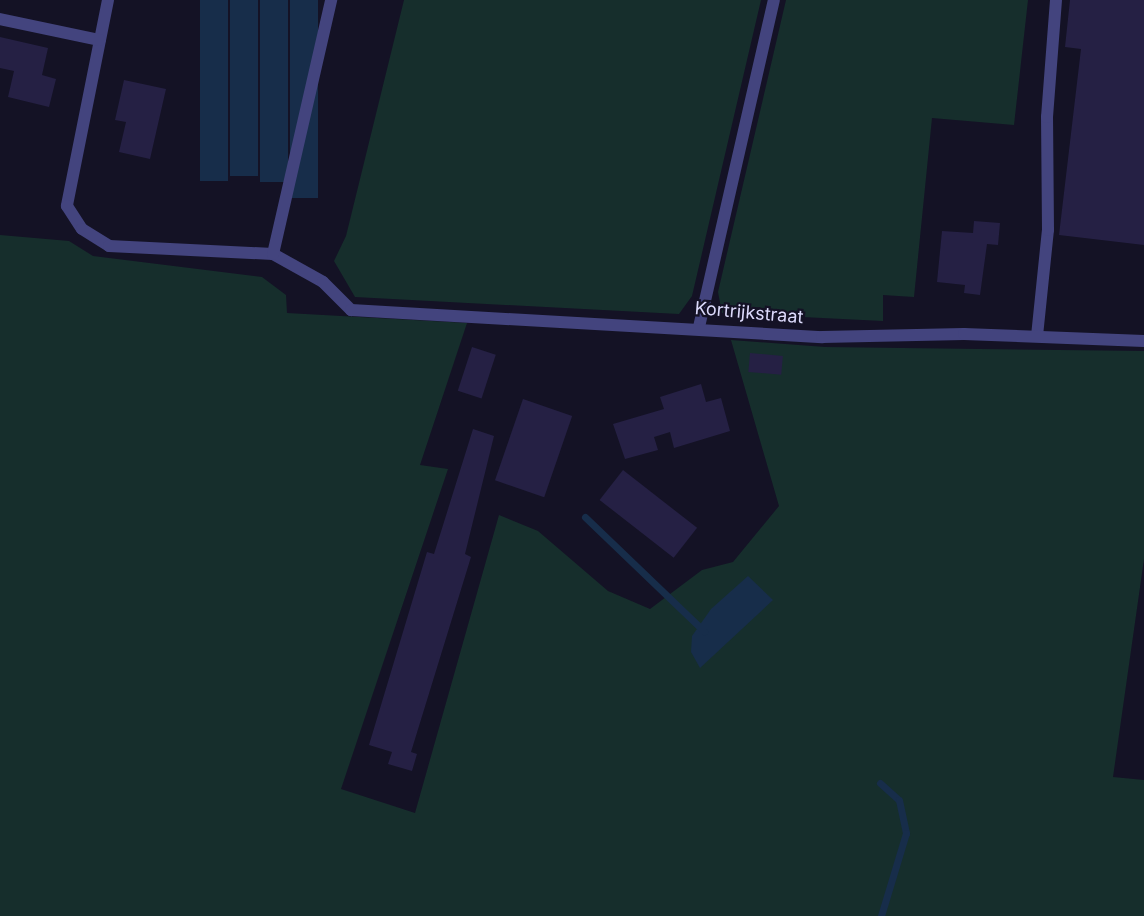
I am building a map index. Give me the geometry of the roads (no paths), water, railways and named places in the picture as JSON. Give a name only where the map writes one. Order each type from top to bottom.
[{"type":"street","points":[[108,0],[67,206],[82,229],[109,246],[273,254],[331,0]]},
{"type":"street","points":[[699,327],[774,0]]},
{"type":"street","points":[[1037,336],[1048,230],[1047,117],[1056,0]]},
{"type":"street","points":[[0,19],[100,40]]},
{"type":"street","name":"Kortrijkstraat","points":[[273,254],[323,282],[351,310],[699,327],[822,337],[1037,336],[1144,341]]},
{"type":"water","points":[[200,0],[228,0],[228,181],[200,181]]},
{"type":"water","points":[[230,0],[258,0],[258,176],[230,176]]},
{"type":"water","points":[[260,0],[288,0],[288,182],[260,182]]},
{"type":"water","points":[[290,0],[318,0],[318,198],[290,198]]},
{"type":"water","points":[[748,576],[773,600],[700,668],[691,652],[692,636],[711,609]]},
{"type":"waterway","points":[[585,517],[704,631]]},
{"type":"waterway","points":[[880,783],[899,800],[906,833],[881,916]]}]
